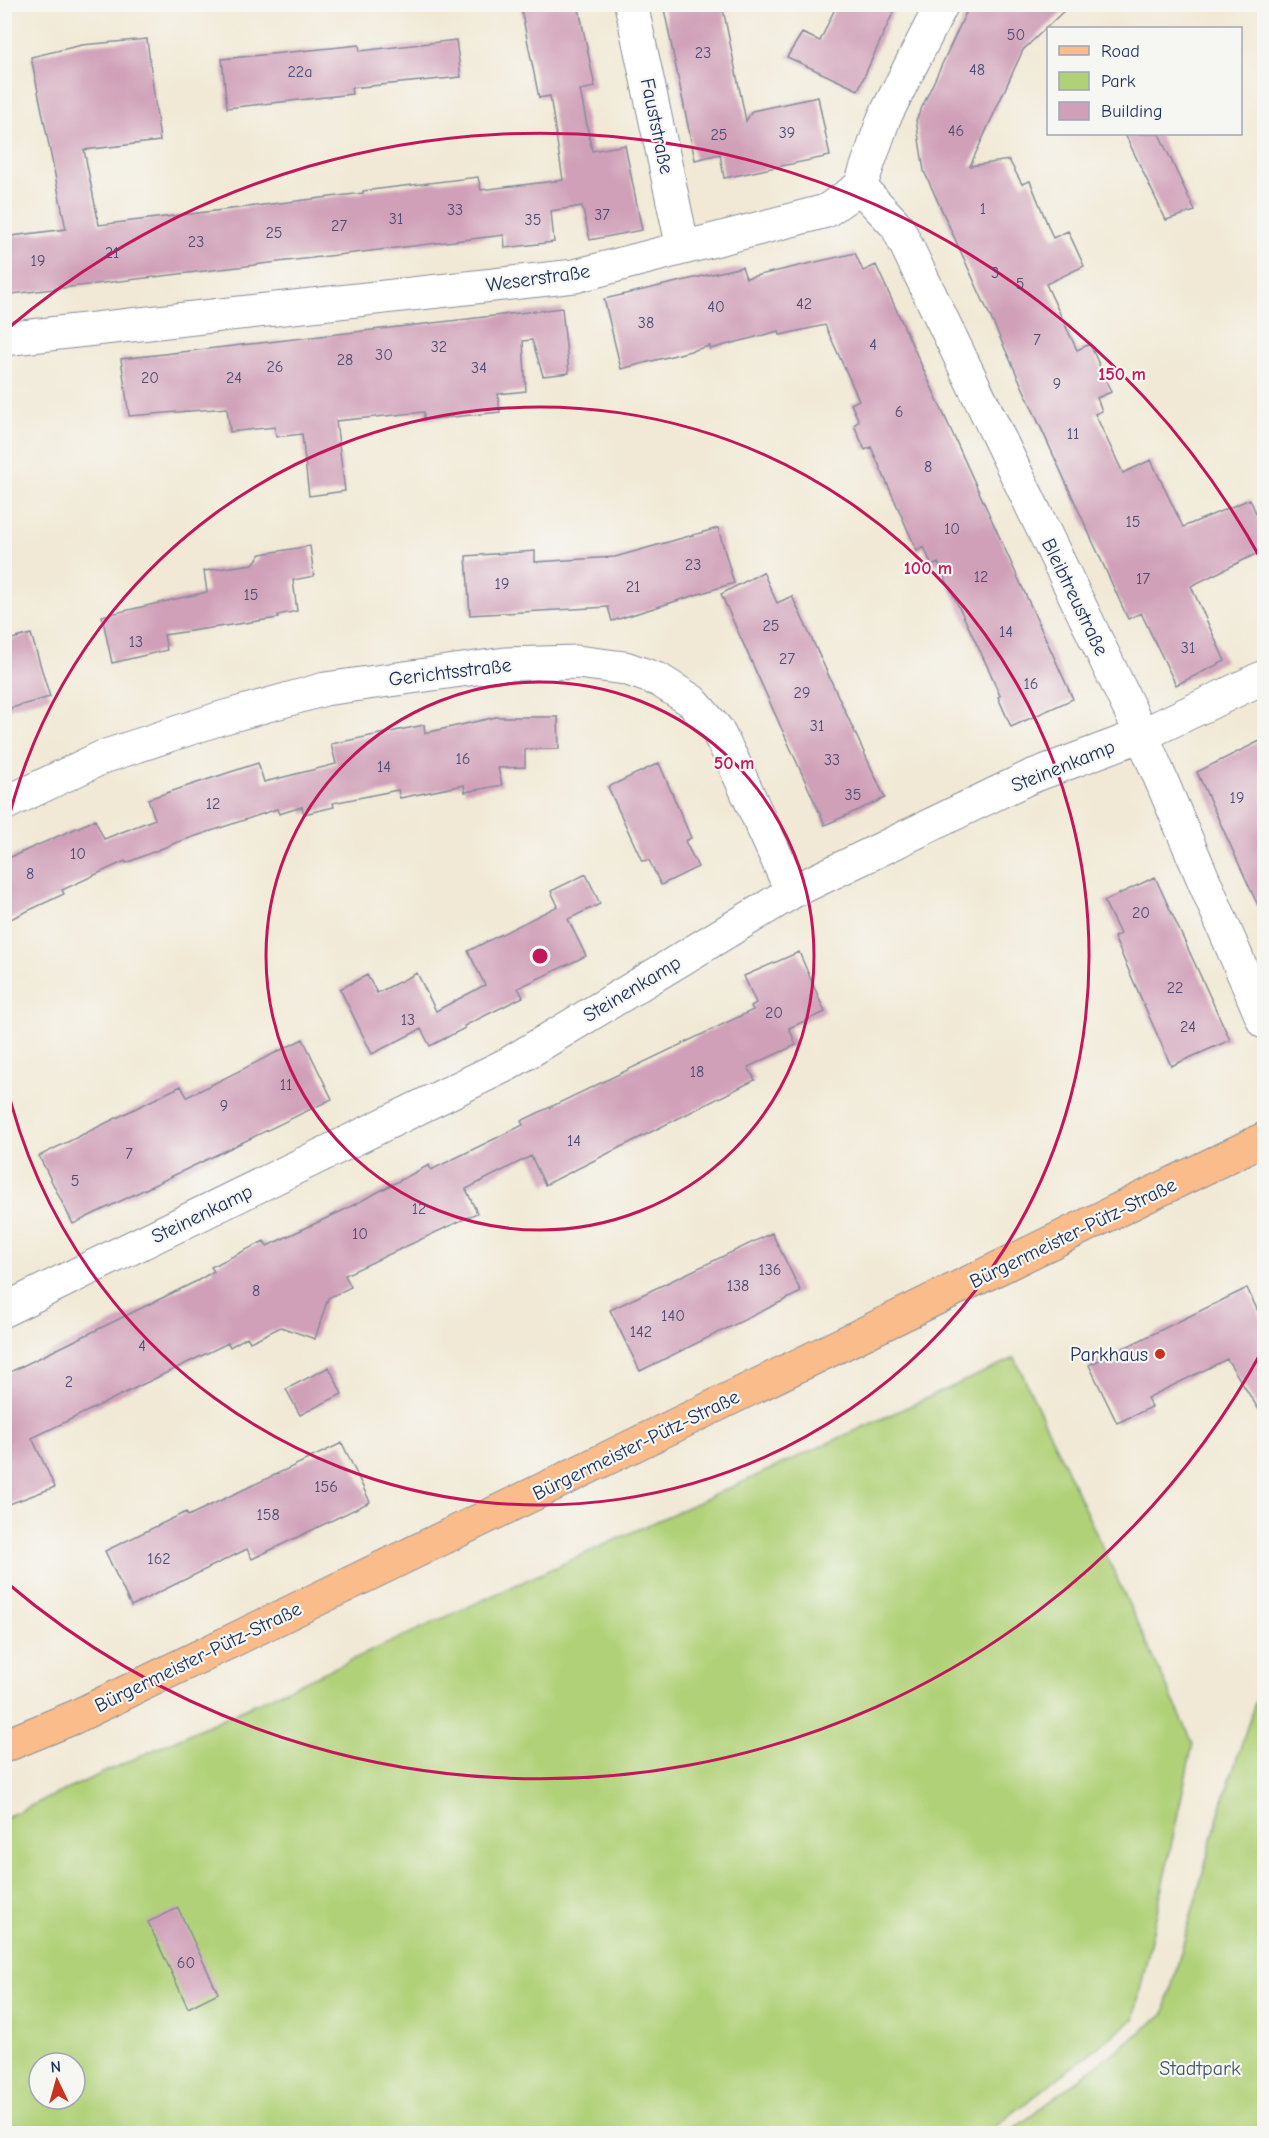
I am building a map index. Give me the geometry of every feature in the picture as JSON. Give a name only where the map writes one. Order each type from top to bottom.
[{"type":"main road","name":"Bürgermeister-Pütz-Straße","points":[[4,1746],[96,1707],[1264,1139]]},
{"type":"street","name":"Fauststraße","points":[[631,4],[683,248]]},
{"type":"street","points":[[860,187],[884,118],[942,4]]},
{"type":"street","name":"Weserstraße","points":[[4,339],[574,276],[826,211],[860,187]]},
{"type":"street","name":"Bleibtreustraße","points":[[860,187],[897,226],[1142,735],[1264,1022]]},
{"type":"street","name":"Gerichtsstraße","points":[[4,804],[103,757],[218,719],[325,689],[505,664],[577,663],[625,668],[659,680],[692,701],[717,730],[792,892]]},
{"type":"street","name":"Steinenkamp","points":[[4,1310],[508,1064],[792,892],[1030,777],[1142,735],[1264,677]]},
{"type":"green space","points":[[1015,1358],[1193,1743],[1134,2019],[987,2133],[5,2133],[4,1818]]},
{"type":"green space","name":"Stadtpark","points":[[1264,1675],[1264,2133],[1009,2133],[1164,2014],[1220,1810]]},
{"type":"building","points":[[520,4],[578,4],[595,87],[580,90],[592,151],[625,145],[642,230],[590,240],[582,206],[551,211],[554,242],[505,248],[504,235],[4,295],[4,237],[66,229],[31,57],[82,45],[147,39],[160,141],[84,150],[99,225],[478,177],[481,190],[563,180],[550,96],[539,98]]},
{"type":"building","points":[[663,4],[722,4],[746,121],[752,111],[818,97],[830,156],[724,178],[720,154],[695,160]]},
{"type":"building","points":[[837,4],[897,4],[858,90],[787,57],[802,33],[820,41]]},
{"type":"building","points":[[970,4],[1071,4],[1023,50],[970,166],[1009,160],[1022,184],[1030,181],[1053,238],[1068,231],[1084,266],[1046,284],[1077,350],[1090,344],[1111,392],[1097,398],[1102,411],[1095,414],[1123,473],[1151,460],[1183,527],[1250,499],[1263,530],[1262,551],[1191,586],[1225,661],[1176,685],[1141,613],[1128,619],[924,171],[916,120]]},
{"type":"building","points":[[456,40],[461,77],[351,88],[352,94],[227,108],[222,59],[359,45],[360,51]]},
{"type":"building","points":[[1125,135],[1159,135],[1195,211],[1166,220]]},
{"type":"building","points":[[855,253],[863,271],[876,265],[1073,699],[1011,727],[990,672],[938,563],[932,566],[924,547],[917,551],[871,447],[865,450],[854,425],[859,421],[851,404],[859,400],[825,325],[780,335],[779,331],[621,369],[604,299],[742,267],[746,278]]},
{"type":"building","points":[[562,308],[569,373],[543,376],[532,340],[523,341],[526,391],[498,394],[500,412],[424,420],[424,412],[336,421],[345,491],[309,496],[302,434],[276,437],[275,427],[230,432],[227,408],[129,416],[121,359]]},
{"type":"building","points":[[718,528],[734,583],[612,621],[608,607],[470,615],[466,556],[535,551],[535,562],[615,557]]},
{"type":"building","points":[[310,546],[314,576],[293,580],[297,611],[278,615],[278,618],[164,635],[167,650],[112,663],[102,616],[207,592],[204,571],[253,564],[261,554]]},
{"type":"building","points":[[763,572],[777,603],[792,596],[885,798],[825,825],[721,594]]},
{"type":"building","points":[[31,634],[50,697],[4,710],[4,641]]},
{"type":"building","points":[[496,717],[558,717],[559,749],[525,749],[525,767],[498,768],[502,785],[465,792],[464,785],[400,798],[398,790],[333,803],[334,807],[304,814],[302,807],[279,814],[277,809],[175,843],[126,863],[125,861],[62,890],[64,894],[4,922],[4,860],[95,820],[104,839],[155,819],[148,799],[258,763],[264,782],[336,764],[331,744],[424,725],[425,733]]},
{"type":"building","points":[[1264,739],[1264,919],[1197,772]]},
{"type":"building","points":[[659,763],[691,838],[685,841],[698,867],[661,885],[649,860],[642,861],[608,787]]},
{"type":"building","points":[[586,874],[600,904],[568,919],[586,956],[518,988],[523,997],[464,1026],[465,1028],[430,1046],[421,1029],[372,1054],[340,989],[367,975],[377,993],[417,973],[436,1011],[485,985],[468,951],[558,906],[551,891]]},
{"type":"building","points":[[1155,877],[1230,1040],[1171,1066],[1114,937],[1120,934],[1104,901]]},
{"type":"building","points":[[799,952],[825,1012],[789,1028],[796,1045],[748,1067],[755,1080],[545,1185],[531,1156],[466,1189],[477,1213],[345,1275],[351,1287],[328,1298],[315,1339],[281,1327],[250,1342],[247,1337],[230,1347],[228,1343],[32,1438],[55,1487],[4,1506],[4,1375],[197,1281],[214,1271],[211,1267],[264,1241],[267,1246],[344,1210],[429,1165],[431,1170],[523,1125],[521,1121],[753,1010],[751,1006],[756,1003],[744,976]]},
{"type":"building","points":[[303,1039],[332,1099],[73,1224],[39,1156],[181,1086],[187,1097]]},
{"type":"building","points":[[772,1233],[801,1292],[640,1371],[610,1310]]},
{"type":"building","name":"Parkhaus","points":[[1247,1288],[1264,1324],[1264,1418],[1227,1359],[1147,1398],[1152,1407],[1117,1423],[1089,1365]]},
{"type":"building","points":[[329,1367],[342,1394],[300,1415],[286,1389]]},
{"type":"building","points":[[342,1443],[370,1502],[252,1559],[247,1549],[131,1606],[105,1551],[186,1512],[188,1516]]},
{"type":"building","points":[[178,1908],[218,1993],[188,2008],[148,1922]]},
{"type":"place","name":"Parkhaus","points":[[1160,1354]]}]
